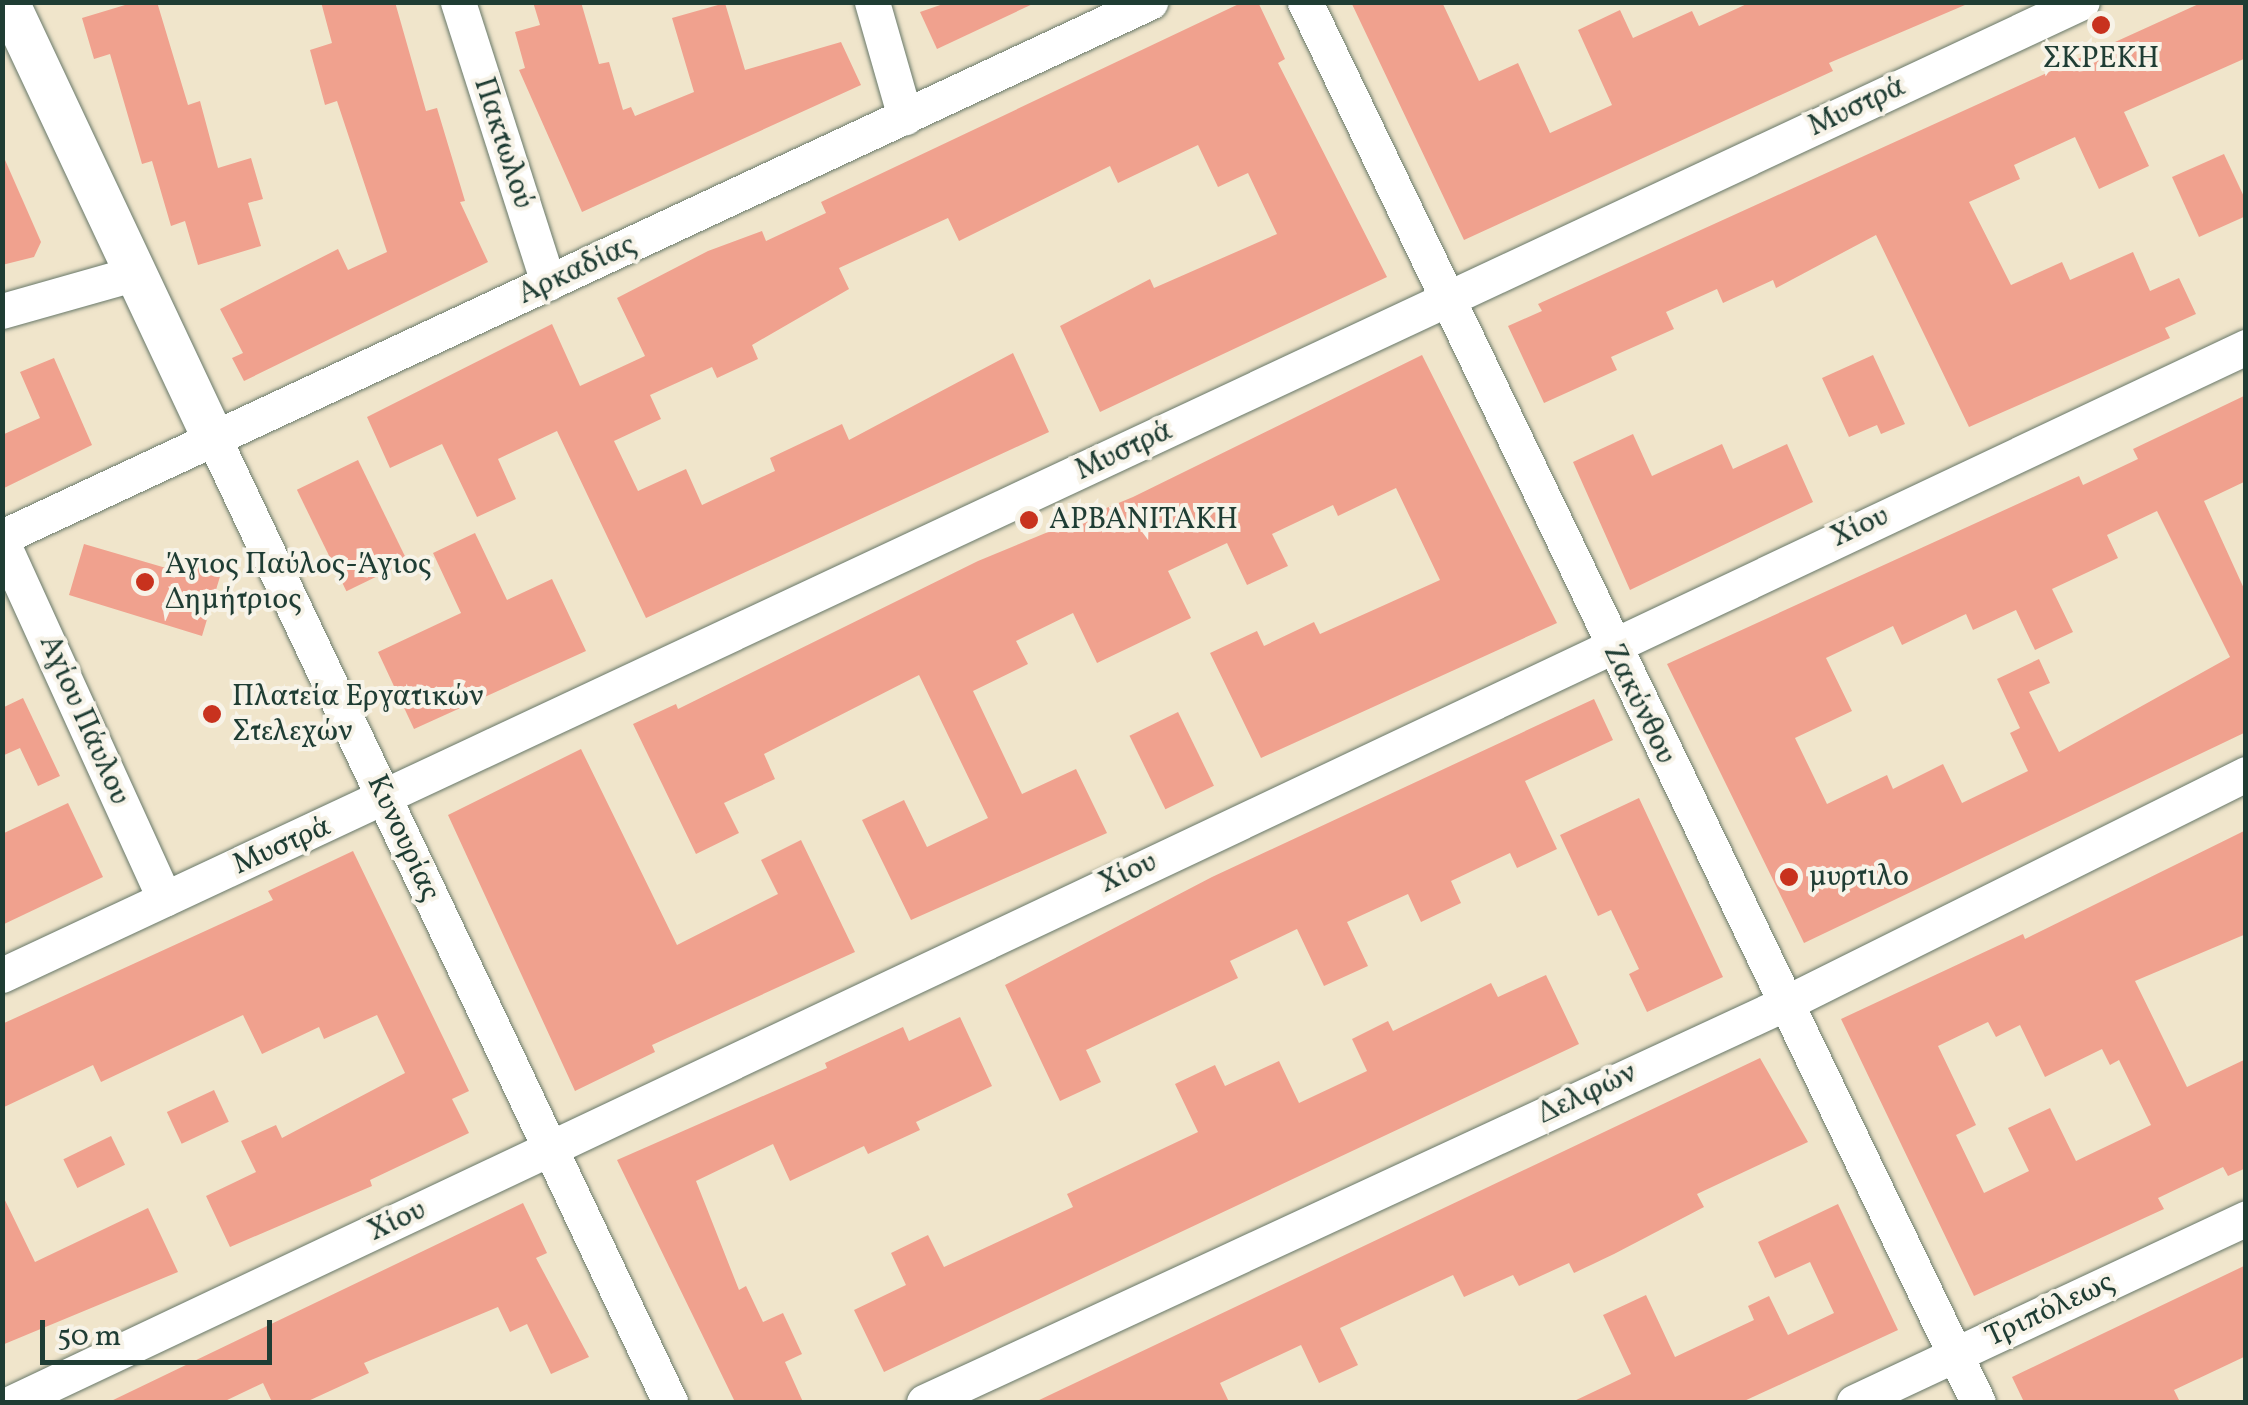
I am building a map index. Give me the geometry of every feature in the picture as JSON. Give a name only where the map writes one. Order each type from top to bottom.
[{"type":"street","name":"Κυνουρίας","points":[[8,2],[670,1402]]},
{"type":"street","name":"Πακτωλού","points":[[458,2],[548,283]]},
{"type":"street","points":[[872,2],[906,117]]},
{"type":"street","name":"Αρκαδίας","points":[[2,539],[1150,2]]},
{"type":"street","name":"Ζακύνθου","points":[[1305,2],[1609,644],[1978,1402]]},
{"type":"street","name":"Μυστρά","points":[[2,974],[384,799],[2082,2]]},
{"type":"street","points":[[2,311],[136,273]]},
{"type":"street","name":"Χίου","points":[[12,1402],[1609,644],[2246,347]]},
{"type":"street","name":"Αγίου Πάυλου","points":[[2,539],[165,899]]},
{"type":"street","name":"Δελφών","points":[[924,1402],[1786,1003],[2246,774]]},
{"type":"street","name":"Τριπόλεως","points":[[1854,1402],[2246,1218]]},
{"type":"building","points":[[135,2],[157,2],[188,105],[200,101],[218,168],[251,158],[263,199],[248,203],[261,246],[198,265],[185,221],[171,226],[152,161],[142,164],[110,54],[94,59],[82,18]]},
{"type":"building","points":[[321,2],[395,2],[426,111],[437,108],[465,201],[460,202],[488,262],[244,381],[232,358],[243,353],[220,309],[338,249],[348,270],[387,252],[337,101],[325,105],[310,50],[332,43]]},
{"type":"building","points":[[533,2],[581,2],[599,64],[609,62],[623,110],[631,107],[635,116],[694,92],[672,18],[725,3],[745,70],[841,42],[861,85],[582,212],[519,70],[525,68],[515,32],[540,25]]},
{"type":"building","points":[[949,2],[1037,2],[937,49],[920,12]]},
{"type":"building","points":[[1243,2],[1258,2],[1285,59],[1278,63],[1387,277],[1100,412],[1060,326],[1150,279],[1154,288],[1277,234],[1248,173],[1218,187],[1198,145],[1118,183],[1110,166],[959,241],[948,218],[839,268],[849,289],[752,345],[758,359],[717,378],[712,367],[650,395],[661,419],[614,441],[638,491],[686,469],[702,505],[775,471],[770,458],[842,424],[849,440],[1013,353],[1049,432],[646,618],[557,431],[498,459],[516,499],[477,517],[442,444],[390,468],[367,417],[552,324],[580,386],[645,356],[617,298],[708,251],[762,231],[766,241],[826,213],[821,202]]},
{"type":"building","points":[[1351,2],[1442,2],[1479,81],[1518,63],[1550,133],[1612,105],[1578,30],[1620,10],[1633,38],[1692,11],[1699,26],[1751,2],[1972,2],[1829,63],[1833,71],[1464,240]]},
{"type":"building","points":[[2203,2],[2246,2],[2246,58],[2124,112],[2149,166],[2099,189],[2075,137],[2014,165],[2020,179],[1969,202],[2011,285],[2062,262],[2070,280],[2133,252],[2150,291],[2179,278],[2196,314],[2165,328],[2170,338],[1969,427],[1876,235],[1776,288],[1773,280],[1723,303],[1717,289],[1666,312],[1674,329],[1611,357],[1617,370],[1544,403],[1508,326],[1542,311],[1538,304]]},
{"type":"building","points":[[2,153],[41,242],[34,257],[2,265]]},
{"type":"building","points":[[2224,154],[2246,201],[2246,216],[2199,237],[2172,177]]},
{"type":"building","points":[[1422,355],[1557,623],[1261,758],[1210,653],[1257,631],[1264,646],[1314,622],[1320,634],[1440,580],[1396,488],[1338,516],[1333,505],[1272,534],[1288,566],[1247,585],[1227,543],[1168,571],[1191,618],[1097,663],[1073,613],[1016,641],[1028,664],[973,691],[1022,794],[1076,769],[1107,833],[911,920],[862,820],[904,800],[927,847],[988,818],[919,675],[764,754],[775,779],[724,803],[739,833],[696,854],[633,724],[676,704],[678,709],[978,561],[1133,497]]},
{"type":"building","points":[[1873,355],[1905,424],[1881,434],[1877,425],[1849,437],[1822,378]]},
{"type":"building","points":[[54,358],[92,445],[2,489],[2,435],[40,418],[20,372]]},
{"type":"building","points":[[2246,395],[2246,481],[2204,501],[2246,593],[2246,732],[1804,943],[1667,664],[2079,476],[2083,485],[2138,459],[2133,449]],"holes":[[[2157,511],[2230,657],[2059,752],[2029,692],[2050,683],[2039,659],[1997,679],[2020,728],[2010,733],[2028,771],[1962,803],[1943,764],[1893,789],[1887,775],[1827,804],[1795,738],[1852,711],[1826,658],[1893,626],[1902,645],[1966,614],[1973,630],[2016,610],[2035,650],[2073,632],[2052,589],[2118,558],[2107,535]]]},
{"type":"building","points":[[1633,434],[1652,476],[1722,444],[1733,469],[1787,444],[1813,502],[1630,590],[1573,462]]},
{"type":"building","points":[[358,460],[408,562],[346,591],[297,490]]},
{"type":"building","points":[[475,533],[507,600],[552,579],[586,651],[414,729],[378,652],[461,613],[433,553]]},
{"type":"building","name":"Άγιος Παύλος-Άγιος Δημήτριος","points":[[84,544],[166,568],[169,554],[222,570],[202,636],[69,595]]},
{"type":"building","points":[[23,698],[60,776],[38,786],[20,748],[2,756],[2,708]]},
{"type":"building","points":[[1594,699],[1613,740],[1525,781],[1557,849],[1517,868],[1510,853],[1451,881],[1461,903],[1421,922],[1408,894],[1347,922],[1368,966],[1324,986],[1297,929],[1230,961],[1238,978],[1086,1050],[1101,1082],[1060,1101],[1005,985],[1212,877]]},
{"type":"building","points":[[1178,712],[1214,786],[1165,809],[1129,736]]},
{"type":"building","points":[[581,749],[677,945],[778,894],[761,860],[801,840],[855,952],[652,1045],[655,1052],[575,1091],[448,815]]},
{"type":"building","points":[[1639,798],[1723,977],[1647,1012],[1629,974],[1639,969],[1611,910],[1598,916],[1560,835]]},
{"type":"building","points":[[68,803],[103,877],[2,925],[2,834]]},
{"type":"building","points":[[2246,830],[2246,934],[2135,981],[2187,1087],[2246,1059],[2246,1168],[2228,1176],[2223,1167],[2158,1198],[2164,1209],[1974,1296],[1841,1019],[2023,934],[2025,939]],"holes":[[[1988,1022],[1996,1037],[2020,1025],[2045,1077],[2102,1049],[2110,1065],[2119,1060],[2151,1125],[2076,1161],[2050,1108],[2008,1128],[2029,1171],[1984,1193],[1956,1135],[1976,1125],[1938,1046]]]},
{"type":"building","points":[[353,851],[469,1091],[452,1099],[469,1133],[370,1180],[372,1186],[230,1247],[206,1196],[256,1172],[241,1141],[276,1125],[282,1138],[405,1073],[377,1015],[324,1039],[319,1027],[262,1054],[243,1015],[101,1082],[93,1065],[2,1108],[2,1024],[273,900],[268,891]]},
{"type":"building","points":[[1546,975],[1579,1044],[884,1372],[854,1310],[906,1285],[891,1253],[928,1235],[944,1267],[1073,1207],[1067,1194],[1198,1132],[1175,1084],[1215,1065],[1225,1086],[1279,1061],[1299,1103],[1367,1071],[1352,1039],[1388,1021],[1393,1031],[1491,983],[1498,997]]},
{"type":"building","points":[[960,1017],[992,1086],[916,1122],[920,1130],[868,1154],[864,1146],[790,1181],[773,1144],[696,1181],[739,1290],[746,1286],[763,1322],[783,1313],[802,1354],[785,1362],[803,1402],[735,1402],[617,1160],[827,1068],[825,1063],[903,1027],[909,1041]]},
{"type":"building","points":[[1760,1058],[1808,1142],[1697,1194],[1704,1207],[1574,1273],[1569,1263],[1519,1286],[1513,1275],[1464,1297],[1453,1275],[1340,1328],[1358,1365],[1319,1383],[1301,1345],[1220,1383],[1229,1402],[1035,1402]]},
{"type":"building","points":[[214,1090],[229,1122],[182,1144],[167,1112]]},
{"type":"building","points":[[111,1136],[125,1165],[77,1188],[63,1159]]},
{"type":"building","points":[[2,1194],[35,1262],[148,1208],[178,1272],[2,1345]]},
{"type":"building","points":[[523,1203],[547,1253],[536,1258],[589,1357],[551,1374],[527,1324],[510,1332],[498,1307],[364,1363],[369,1373],[306,1402],[272,1402],[263,1383],[223,1402],[109,1402]]},
{"type":"building","points":[[1838,1204],[1898,1330],[1742,1402],[1572,1402],[1631,1374],[1603,1315],[1646,1295],[1675,1357],[1754,1320],[1748,1306],[1769,1296],[1788,1335],[1834,1313],[1810,1262],[1775,1278],[1758,1242]]},
{"type":"building","points":[[2246,1265],[2246,1356],[2174,1390],[2180,1402],[2024,1402],[2012,1377]]},
{"type":"place","name":"ΣΚΡΕΚΗ","points":[[2101,25]]},
{"type":"place","name":"ΑΡΒΑΝΙΤΑΚΗ","points":[[1029,520]]},
{"type":"place","name":"Άγιος Παύλος-Άγιος Δημήτριος","points":[[145,582]]},
{"type":"place","name":"Πλατεία Εργατικών Στελεχών","points":[[212,714]]},
{"type":"place","name":"μυρτιλο","points":[[1789,877]]}]
